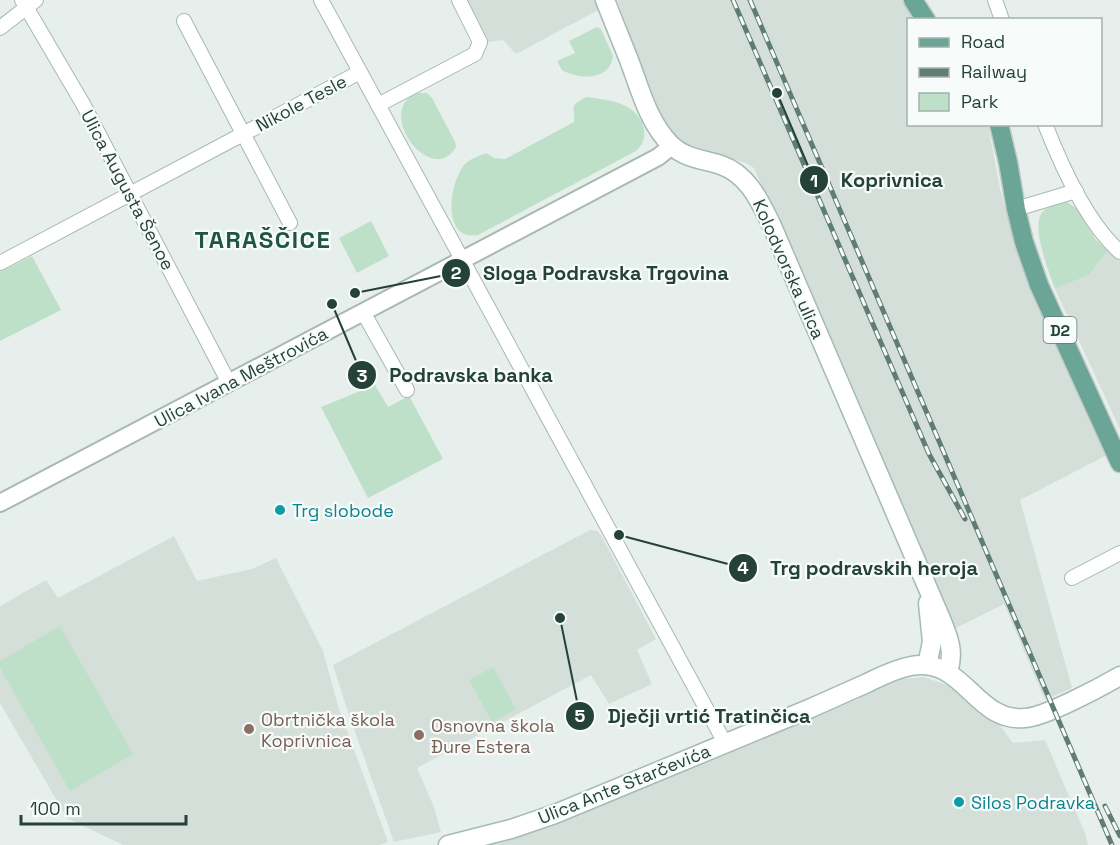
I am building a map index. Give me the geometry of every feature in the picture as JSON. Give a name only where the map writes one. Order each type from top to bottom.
[{"type":"main road","name":"Kolodvorska ulica","points":[[605,0],[645,106],[657,128],[672,146],[688,157],[732,170],[746,181],[759,200],[941,618],[950,642],[951,659],[948,671]]},
{"type":"main road","points":[[913,0],[925,18]]},
{"type":"main road","name":"D2","points":[[999,126],[1024,242],[1039,285],[1120,463]]},
{"type":"main road","name":"Kolodvorska ulica","points":[[925,584],[931,634],[931,649],[927,665]]},
{"type":"main road","name":"Ulica Ante Starčevića","points":[[448,845],[511,829],[555,814],[897,669],[927,665],[948,671],[962,681],[986,706],[1018,719],[1035,716],[1120,676]]},
{"type":"street","points":[[321,0],[725,743]]},
{"type":"street","points":[[378,105],[475,54],[480,42],[459,0]]},
{"type":"street","points":[[995,0],[1001,18]]},
{"type":"street","points":[[0,28],[28,2]]},
{"type":"street","name":"Ulica Augusta Šenoe","points":[[28,2],[229,383]]},
{"type":"street","name":"Nikole Tesle","points":[[184,21],[290,223]]},
{"type":"street","name":"Nikole Tesle","points":[[0,263],[360,72]]},
{"type":"street","points":[[1046,126],[1057,155],[1076,191],[1100,231],[1120,252]]},
{"type":"street","name":"Ulica Ivana Meštrovića","points":[[0,503],[658,157],[672,146]]},
{"type":"street","points":[[1016,209],[1076,191]]},
{"type":"street","points":[[363,312],[406,390]]},
{"type":"street","points":[[1072,578],[1120,553]]},
{"type":"shaded area","points":[[453,0],[599,0],[602,8],[516,54],[503,40],[473,44]]},
{"type":"shaded area","points":[[617,0],[905,0],[917,18],[907,18],[907,126],[988,126],[1000,189],[1011,230],[1033,287],[1107,455],[1020,500],[1072,688],[1045,700],[1004,604],[954,629],[754,168],[744,162],[697,151],[683,145],[670,133],[657,109]]},
{"type":"shaded area","points":[[1108,251],[1120,261],[1120,429],[1055,289],[1089,275]]},
{"type":"shaded area","points":[[590,530],[597,531],[601,535],[656,639],[637,650],[652,684],[609,704],[591,675],[417,768],[434,807],[441,832],[394,842],[333,665]]},
{"type":"shaded area","points":[[174,536],[197,581],[252,569],[276,558],[323,651],[339,709],[388,842],[379,845],[123,845],[67,818],[0,703],[0,606],[46,580],[58,598]]},
{"type":"shaded area","points":[[924,677],[950,686],[983,716],[998,723],[1013,743],[1045,740],[1088,845],[488,845],[813,718],[859,699],[861,695],[869,691],[901,679]]},
{"type":"green space","points":[[597,27],[601,29],[613,56],[611,64],[600,74],[585,77],[562,70],[557,61],[575,53],[569,41]]},
{"type":"green space","points":[[416,93],[427,93],[432,98],[455,142],[456,147],[446,157],[434,159],[422,153],[411,143],[404,130],[401,116],[405,103]]},
{"type":"green space","points":[[586,97],[603,99],[634,111],[644,129],[643,143],[639,148],[478,235],[465,235],[457,229],[453,221],[453,190],[456,179],[465,164],[486,153],[494,158],[505,159],[574,122],[575,105]]},
{"type":"green space","points":[[1067,202],[1076,208],[1096,240],[1108,251],[1089,275],[1055,289],[1042,252],[1039,221],[1046,209]]},
{"type":"green space","points":[[371,221],[389,256],[357,273],[339,238]]},
{"type":"green space","points":[[32,256],[61,310],[0,341],[0,272]]},
{"type":"green space","points":[[375,385],[388,407],[405,398],[407,392],[443,459],[368,498],[321,407]]},
{"type":"green space","points":[[60,626],[133,754],[70,791],[0,668],[0,661]]},
{"type":"green space","points":[[493,667],[516,709],[492,722],[469,680]]},
{"type":"railway","points":[[733,0],[929,454],[965,519]]},
{"type":"railway","points":[[750,0],[1112,845]]},
{"type":"railway","points":[[1105,806],[1120,836]]},
{"type":"place","name":"Koprivnica","points":[[777,93]]},
{"type":"place","name":"Sloga Podravska Trgovina","points":[[355,293]]},
{"type":"place","name":"Podravska banka","points":[[332,304]]},
{"type":"place","name":"Trg slobode","points":[[280,510]]},
{"type":"place","name":"Trg podravskih heroja","points":[[619,535]]},
{"type":"place","name":"Dječji vrtić Tratinčica","points":[[560,618]]},
{"type":"place","name":"Obrtnička škola Koprivnica","points":[[249,729]]},
{"type":"place","name":"Osnovna škola Đure Estera","points":[[419,735]]},
{"type":"place","name":"Silos Podravka","points":[[959,802]]},
{"type":"district","name":"TARAŠČICE","points":[[263,239]]}]
